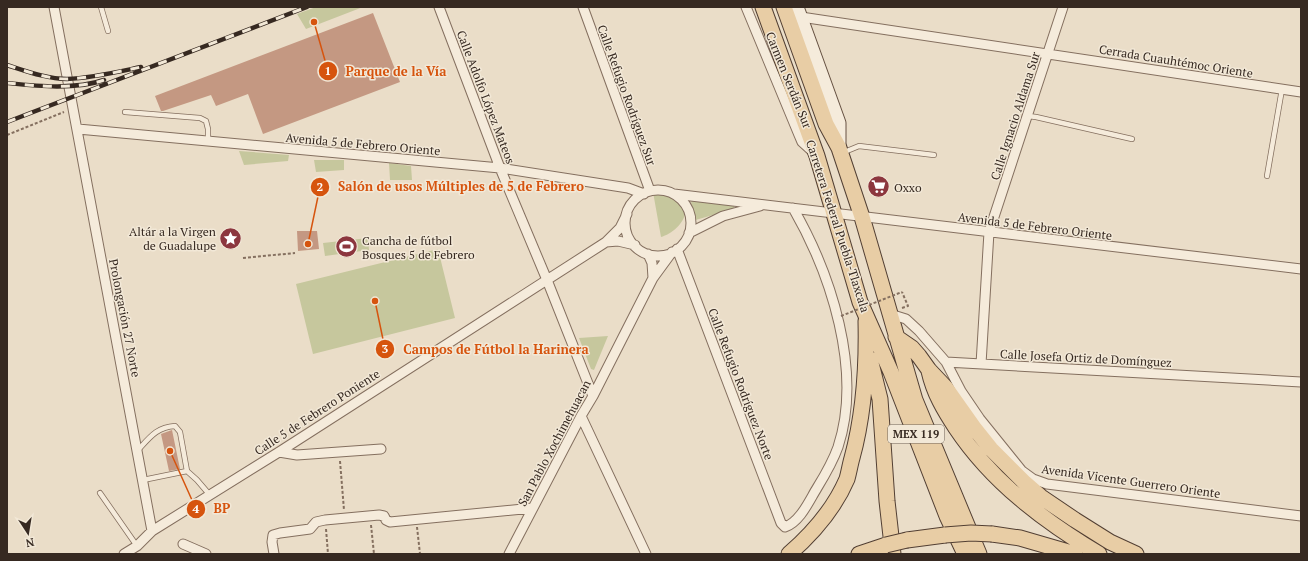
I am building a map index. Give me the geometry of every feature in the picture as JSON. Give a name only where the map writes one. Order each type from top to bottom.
[{"type":"main road","name":"Carretera Federal Puebla-Tlaxcala","points":[[763,7],[817,156],[860,302],[891,372],[964,554]]},
{"type":"main road","name":"Carretera Federal Puebla-Tlaxcala","points":[[784,7],[826,124],[840,151],[862,217],[896,337],[907,370],[914,400],[978,554]]},
{"type":"main road","points":[[799,12],[839,123],[840,151]]},
{"type":"main road","points":[[789,554],[803,541],[825,516],[847,478],[859,428],[866,348],[865,314]]},
{"type":"main road","points":[[896,337],[912,348],[929,370],[946,388],[991,449],[1025,483],[1041,497],[1110,542],[1136,554]]},
{"type":"main road","points":[[866,348],[880,399],[889,550]]},
{"type":"main road","points":[[929,370],[935,392],[952,423],[966,443],[998,479],[1042,517],[1099,554]]},
{"type":"main road","points":[[859,554],[889,550],[908,540],[971,533],[1020,538],[1075,554]]},
{"type":"main road","points":[[1046,546],[1061,554]]},
{"type":"street","name":"Prolongación 27 Norte","points":[[54,7],[152,531]]},
{"type":"street","name":"Calle Adolfo López Mateos","points":[[439,7],[500,168],[547,280],[593,396]]},
{"type":"street","name":"Calle Refugio Rodríguez Sur","points":[[583,7],[647,192]]},
{"type":"street","name":"Carmen Serdán Sur","points":[[746,7],[802,142],[817,156]]},
{"type":"street","name":"Calle Ignacio Aldama Sur","points":[[981,364],[989,232],[1063,7]]},
{"type":"street","name":"Cerrada Cuauhtémoc Oriente","points":[[799,12],[1047,53],[1301,92]]},
{"type":"street","name":"Avenida 5 de Febrero Oriente","points":[[78,129],[500,168],[647,192]]},
{"type":"street","points":[[662,190],[674,194],[682,200],[689,211],[691,220],[689,233],[684,242],[674,251],[662,255],[648,254],[634,245],[630,240],[626,231],[627,214],[632,203],[647,192],[662,190]]},
{"type":"street","name":"Avenida 5 de Febrero Oriente","points":[[674,194],[1301,269]]},
{"type":"street","name":"Avenida 5 de Febrero Oriente","points":[[689,233],[723,216],[767,204]]},
{"type":"street","name":"Calle Refugio Rodríguez Norte","points":[[674,251],[781,523],[785,527],[791,525],[801,513],[821,481],[838,448],[844,419],[847,387],[844,350],[828,286],[811,242],[793,208]]},
{"type":"street","name":"Calle 5 de Febrero Poniente","points":[[124,554],[137,546],[152,531],[209,494],[279,452],[606,242],[620,228],[627,214]]},
{"type":"street","points":[[606,242],[618,241],[634,245]]},
{"type":"street","name":"San Pablo Xochimehuacan","points":[[509,554],[581,416],[593,396],[653,278],[674,251]]},
{"type":"street","points":[[648,254],[652,263],[653,278]]},
{"type":"street","points":[[890,314],[906,319],[919,331],[946,362]]},
{"type":"street","name":"Calle Josefa Ortiz de Domínguez","points":[[946,362],[1301,382]]},
{"type":"street","name":"Avenida Vicente Guerrero Oriente","points":[[946,362],[960,391],[980,419],[1022,471],[1033,479],[1047,484],[1301,516]]},
{"type":"street","points":[[581,416],[646,554]]},
{"type":"street","points":[[279,452],[297,454],[381,449]]},
{"type":"street","points":[[274,554],[272,542],[273,535],[310,529],[316,522],[325,520],[345,517],[384,516],[386,520],[390,522],[533,508]]},
{"type":"street","points":[[183,544],[206,554]]},
{"type":"lane","points":[[101,7],[108,32]]},
{"type":"lane","points":[[1267,176],[1282,89]]},
{"type":"lane","points":[[125,112],[200,118],[206,121],[208,141]]},
{"type":"lane","points":[[1028,116],[1132,139]]},
{"type":"lane","points":[[840,151],[859,146],[934,155]]},
{"type":"lane","points":[[138,450],[155,432],[168,426],[175,426],[180,432],[187,471],[209,494]]},
{"type":"lane","points":[[143,480],[187,471]]},
{"type":"lane","points":[[100,493],[137,546]]},
{"type":"path","points":[[7,135],[73,109]]},
{"type":"path","points":[[244,258],[295,253]]},
{"type":"path","points":[[841,316],[902,292],[908,306]]},
{"type":"path","points":[[339,451],[345,517]]},
{"type":"path","points":[[370,516],[374,554]]},
{"type":"path","points":[[325,520],[328,554]]},
{"type":"path","points":[[416,520],[420,554]]},
{"type":"green space","points":[[316,7],[363,7],[306,29],[297,14]]},
{"type":"green space","points":[[239,151],[289,155],[288,161],[244,165]]},
{"type":"green space","points":[[314,160],[344,160],[344,170],[316,172]]},
{"type":"green space","points":[[389,163],[411,166],[412,180],[390,180]]},
{"type":"green space","points":[[653,192],[661,192],[675,196],[682,201],[685,210],[683,220],[679,225],[670,233],[661,237]]},
{"type":"green space","points":[[691,197],[734,203],[734,209],[692,221]]},
{"type":"green space","name":"Cancha de fútbol Bosques 5 de Febrero","points":[[368,238],[369,250],[325,256],[323,243]]},
{"type":"green space","points":[[438,249],[455,318],[313,354],[296,284]]},
{"type":"green space","points":[[608,336],[594,370],[591,369],[579,338]]},
{"type":"building","points":[[373,13],[400,82],[263,134],[248,94],[216,106],[211,95],[161,111],[155,96]]},
{"type":"building","points":[[297,231],[317,231],[319,249],[298,251]]},
{"type":"building","points":[[172,430],[180,469],[169,471],[161,434]]},
{"type":"railway","points":[[7,122],[307,7]]},
{"type":"railway","points":[[7,65],[59,79],[95,76],[141,67]]},
{"type":"railway","points":[[7,83],[43,86],[68,86],[104,80]]},
{"type":"place","name":"Parque de la Vía","points":[[314,22]]},
{"type":"place","name":"Oxxo","points":[[878,187]]},
{"type":"place","name":"Altár a la Virgen de Guadalupe","points":[[231,238]]},
{"type":"place","name":"Salón de usos Múltiples de 5 de Febrero","points":[[308,244]]},
{"type":"place","name":"Cancha de fútbol Bosques 5 de Febrero","points":[[346,247]]},
{"type":"place","name":"Campos de Fútbol la Harinera","points":[[375,301]]},
{"type":"place","name":"BP","points":[[170,451]]}]
